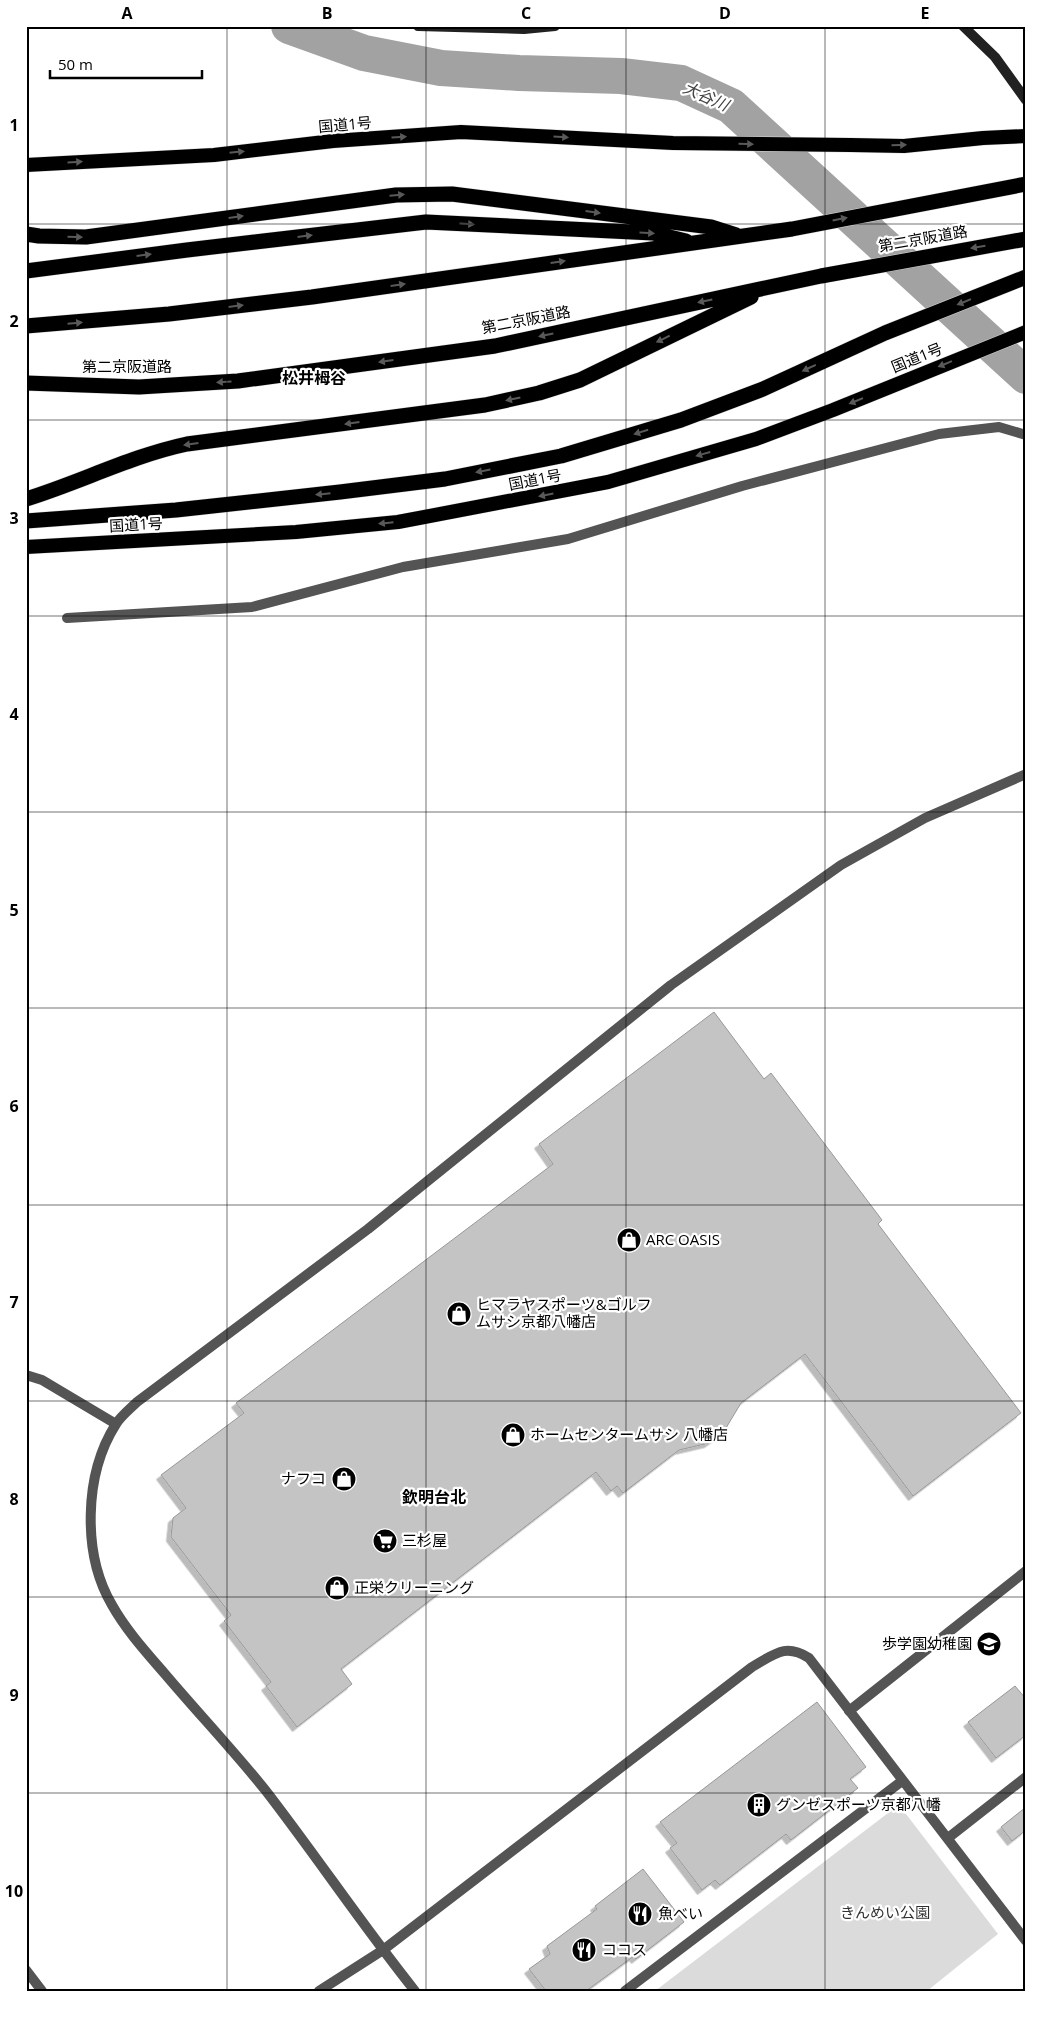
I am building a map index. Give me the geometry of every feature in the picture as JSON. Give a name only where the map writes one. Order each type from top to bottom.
[{"type":"highway","name":"国道1号","points":[[26,165],[214,155],[332,141],[461,132],[697,144],[904,146],[983,138],[1026,136]]},
{"type":"highway","points":[[964,195],[1026,179]]},
{"type":"highway","points":[[26,326],[159,315],[312,297],[792,228],[1026,184]]},
{"type":"highway","points":[[26,234],[86,237],[297,208],[424,193],[471,196],[711,227],[739,236]]},
{"type":"highway","points":[[26,271],[426,222],[653,234],[692,242]]},
{"type":"highway","name":"第二京阪道路","points":[[26,383],[139,387],[238,381],[494,346],[821,276],[1026,239]]},
{"type":"highway","points":[[26,521],[176,510],[340,492],[445,479],[562,456],[681,420],[763,389],[885,333],[1026,277]]},
{"type":"highway","points":[[26,499],[161,449],[485,405],[539,393],[580,380],[748,298],[787,283]]},
{"type":"highway","name":"国道1号","points":[[26,547],[296,532],[398,522],[608,482],[756,439],[1024,332]]},
{"type":"main road","points":[[418,26],[524,30],[555,26]]},
{"type":"main road","points":[[963,26],[995,57],[1026,100]]},
{"type":"street","points":[[67,618],[252,607],[404,567],[568,539],[742,486],[939,434],[999,427],[1026,435]]},
{"type":"street","points":[[416,1991],[383,1950],[266,1791],[134,1637],[110,1603],[94,1552],[91,1500],[102,1454],[116,1424],[137,1402],[368,1229],[671,985],[841,865],[925,818],[1026,774]]},
{"type":"street","points":[[26,1375],[42,1380],[116,1424]]},
{"type":"street","points":[[849,1711],[1026,1571]]},
{"type":"street","points":[[318,1991],[383,1950],[752,1666],[780,1650],[796,1650],[809,1658],[1026,1941]]},
{"type":"street","points":[[948,1838],[1026,1776]]},
{"type":"street","points":[[625,1991],[902,1781]]},
{"type":"street","points":[[26,1970],[42,1991]]},
{"type":"green space","name":"きんめい公園","points":[[892,1810],[906,1814],[998,1934],[927,1991],[655,1991]]},
{"type":"building","points":[[714,1012],[764,1079],[771,1073],[882,1220],[878,1224],[1021,1413],[913,1496],[805,1354],[741,1403],[723,1433],[709,1443],[679,1450],[623,1493],[617,1486],[611,1491],[596,1472],[341,1669],[352,1684],[297,1727],[266,1686],[271,1682],[224,1621],[231,1615],[171,1537],[173,1518],[186,1508],[161,1475],[244,1413],[236,1403],[553,1164],[539,1144]]},
{"type":"building","points":[[1015,1686],[1026,1699],[1026,1735],[996,1758],[968,1722]]},
{"type":"building","name":"グンゼスポーツ京都八幡","points":[[817,1702],[866,1767],[850,1779],[858,1788],[791,1840],[786,1834],[720,1885],[715,1880],[702,1890],[670,1848],[677,1843],[660,1822]]},
{"type":"building","points":[[1026,1807],[1026,1830],[1012,1841],[1001,1827]]},
{"type":"building","points":[[643,1869],[684,1922],[636,1959],[634,1956],[586,1991],[546,1991],[529,1969],[550,1954],[547,1946],[597,1909],[595,1906]]},
{"type":"waterway","name":"大谷川","points":[[289,26],[364,53],[441,68],[519,73],[621,76],[681,83],[731,106],[1026,376]]},
{"type":"place","name":"ARC OASIS","points":[[629,1240]]},
{"type":"place","name":"ヒマラヤスポーツ&ゴルフ ムサシ京都八幡店","points":[[459,1314]]},
{"type":"place","name":"ホームセンタームサシ 八幡店","points":[[513,1435]]},
{"type":"place","name":"ナフコ","points":[[344,1479]]},
{"type":"place","name":"三杉屋","points":[[385,1541]]},
{"type":"place","name":"正栄クリーニング","points":[[337,1588]]},
{"type":"place","name":"歩学園幼稚園","points":[[989,1644]]},
{"type":"place","name":"グンゼスポーツ京都八幡","points":[[759,1805]]},
{"type":"place","name":"魚べい","points":[[640,1914]]},
{"type":"place","name":"ココス","points":[[584,1950]]},
{"type":"district","name":"松井栂谷","points":[[314,378]]},
{"type":"district","name":"欽明台北","points":[[434,1497]]}]
